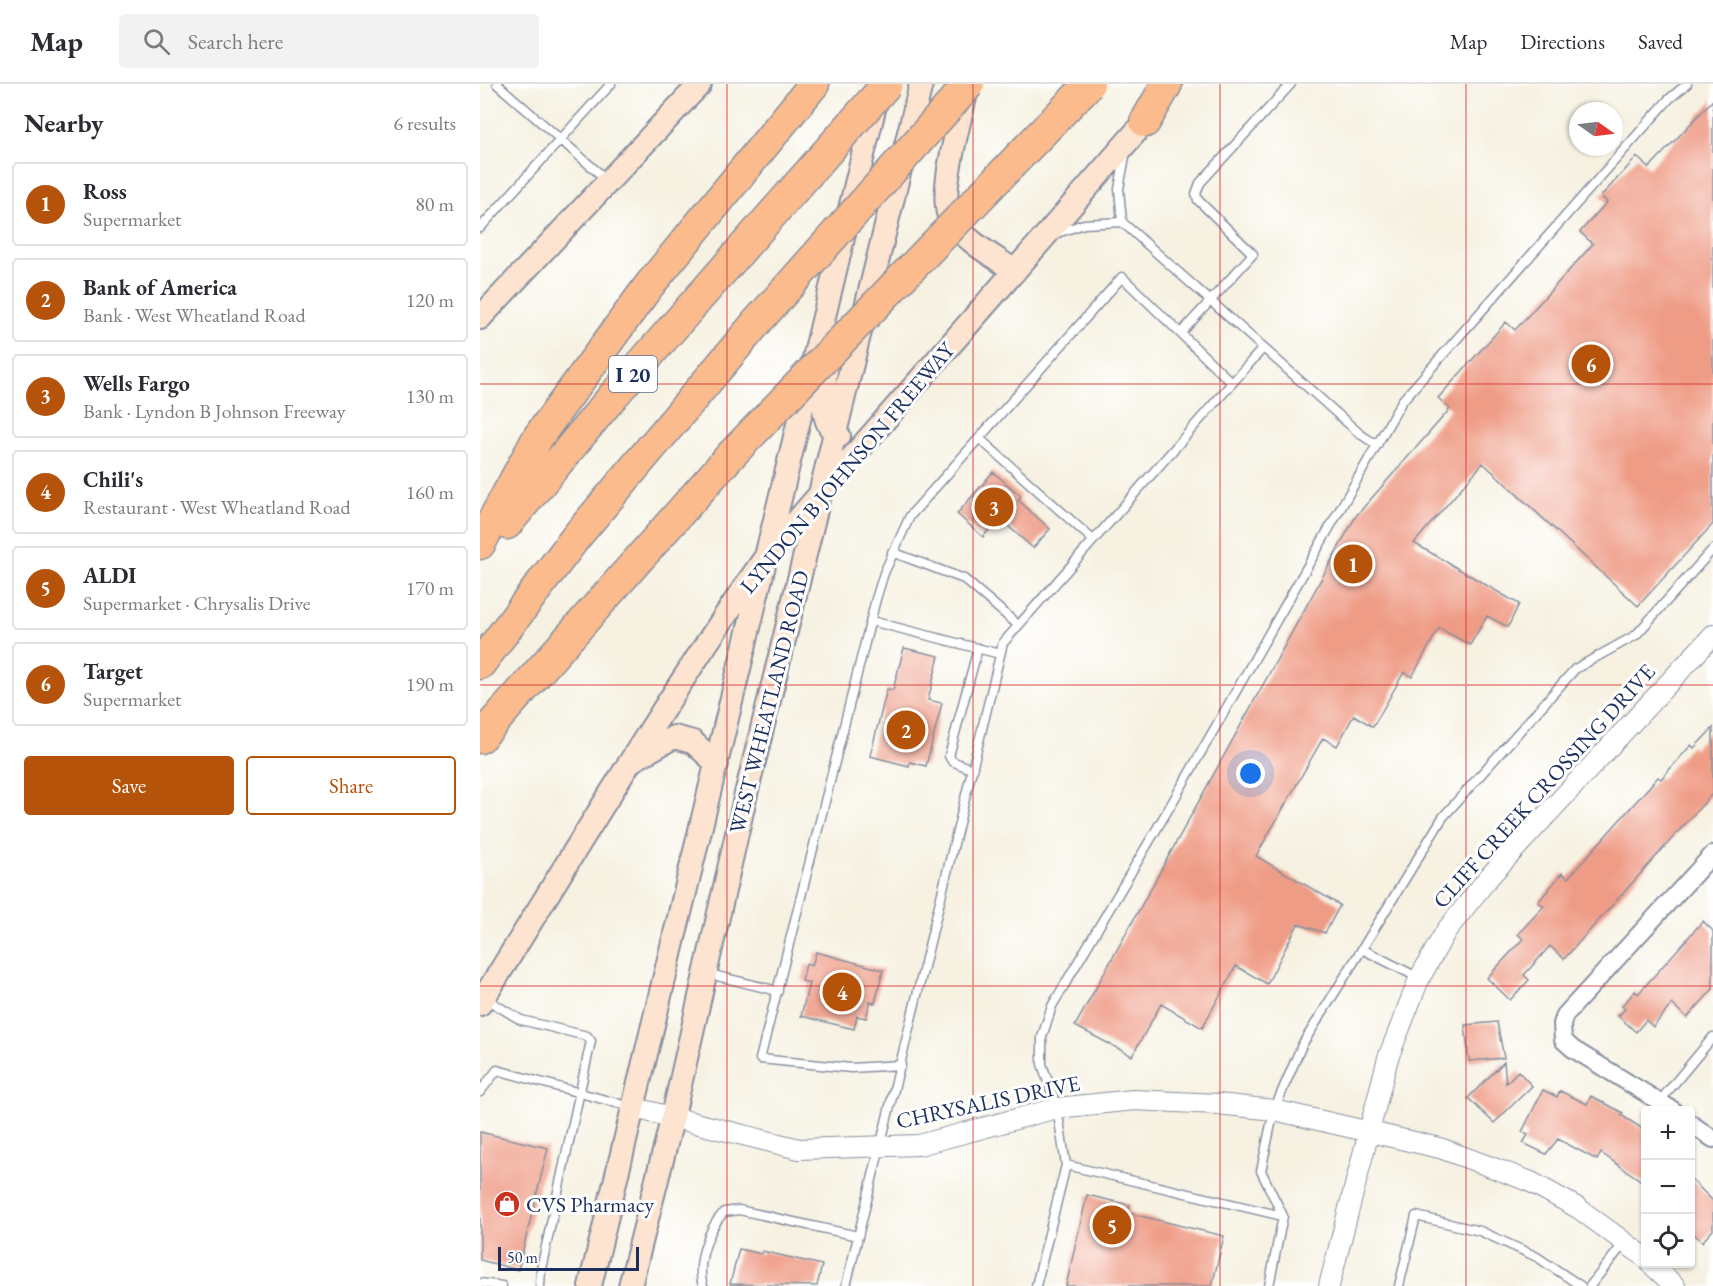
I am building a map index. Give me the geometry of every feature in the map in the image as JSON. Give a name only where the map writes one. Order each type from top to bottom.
[{"type":"highway","name":"I 20","points":[[480,557],[613,396],[887,84]]},
{"type":"highway","name":"I 20","points":[[480,664],[576,537],[757,322],[969,84]]},
{"type":"highway","points":[[480,738],[731,455],[1089,84]]},
{"type":"highway","points":[[1137,130],[1167,84]]},
{"type":"highway","points":[[480,544],[538,437],[648,287],[810,89]]},
{"type":"main road","points":[[480,318],[700,84]]},
{"type":"main road","name":"WEST WHEATLAND ROAD","points":[[590,1286],[635,1108],[880,84]]},
{"type":"main road","name":"WEST WHEATLAND ROAD","points":[[630,1286],[921,84]]},
{"type":"main road","points":[[969,84],[946,186],[948,216],[963,234],[1015,271]]},
{"type":"main road","name":"LYNDON B JOHNSON FREEWAY","points":[[482,1001],[631,761],[727,612],[767,555],[1178,84]]},
{"type":"main road","points":[[825,313],[829,346],[823,411],[835,434],[860,450]]},
{"type":"main road","points":[[631,761],[674,737],[693,742],[717,764]]},
{"type":"street","name":"CLIFF CREEK CROSSING DRIVE","points":[[1329,1286],[1367,1131],[1388,1058],[1419,979],[1446,931],[1489,877],[1713,635]]},
{"type":"street","points":[[1666,1106],[1573,1049],[1563,1040],[1562,1024],[1565,1015],[1713,854]]},
{"type":"street","name":"CHRYSALIS DRIVE","points":[[635,1108],[799,1149],[919,1145],[1057,1108],[1134,1100],[1218,1104],[1274,1110],[1440,1148],[1531,1182],[1578,1208],[1641,1254]]},
{"type":"street","points":[[1695,1126],[1713,1139]]},
{"type":"street","points":[[1656,1268],[1676,1286]]},
{"type":"lane","points":[[497,84],[608,182]]},
{"type":"lane","points":[[480,228],[611,84]]},
{"type":"lane","points":[[1181,333],[1253,254],[1198,201],[1196,194],[1200,183],[1291,84]]},
{"type":"lane","points":[[1036,1286],[1066,1165],[1057,1108],[1042,1064],[1042,1037],[1052,1005],[1172,803],[1402,401],[1669,99],[1687,84]]},
{"type":"lane","points":[[1137,130],[1120,170],[1119,204],[1122,222],[1360,434],[1377,445]]},
{"type":"lane","points":[[1041,241],[1065,229],[1084,224],[1122,222]]},
{"type":"lane","points":[[901,1065],[851,1068],[760,1059],[871,621],[892,552],[910,516],[922,500],[980,439],[1122,277],[1232,383]]},
{"type":"lane","points":[[846,1286],[1003,643],[1263,348]]},
{"type":"lane","points":[[980,439],[1093,540]]},
{"type":"lane","points":[[1269,1286],[1283,1216],[1261,1172],[1274,1110],[1302,1045],[1443,817],[1575,669],[1636,635],[1713,549]]},
{"type":"lane","points":[[892,552],[964,579],[1018,625]]},
{"type":"lane","points":[[871,621],[1000,654]]},
{"type":"lane","points":[[973,770],[952,761],[949,756],[978,648]]},
{"type":"lane","points":[[1362,949],[1419,979]]},
{"type":"lane","points":[[705,973],[778,991]]},
{"type":"lane","points":[[482,1001],[521,1020],[587,1036],[591,1041],[541,1269],[540,1286]]},
{"type":"lane","points":[[1666,1106],[1713,1037]]},
{"type":"lane","points":[[480,1092],[497,1070],[635,1108]]},
{"type":"lane","points":[[1066,1165],[1283,1216]]},
{"type":"lane","points":[[703,1286],[699,1274],[713,1224],[724,1212],[739,1210],[858,1236]]},
{"type":"lane","points":[[1399,1286],[1416,1216],[1480,1231],[1537,1257],[1581,1286]]},
{"type":"lane","points":[[1590,1286],[1625,1241]]},
{"type":"lane","points":[[480,1283],[502,1286]]},
{"type":"building","points":[[1713,100],[1713,524],[1638,606],[1483,463],[1414,543],[1519,604],[1508,627],[1487,616],[1470,645],[1439,628],[1412,677],[1404,672],[1373,727],[1354,715],[1337,746],[1323,738],[1256,856],[1340,905],[1325,933],[1298,924],[1267,984],[1236,966],[1202,1028],[1161,1004],[1132,1056],[1075,1026],[1356,516],[1450,409],[1438,398],[1506,322],[1515,330],[1593,244],[1580,232],[1607,202],[1601,196],[1637,157],[1649,168]]},
{"type":"building","points":[[993,472],[1021,496],[1018,500],[1050,529],[1033,548],[999,518],[983,537],[957,514]]},
{"type":"building","points":[[904,648],[939,656],[928,700],[942,703],[926,766],[910,762],[909,766],[870,756],[887,689],[893,690]]},
{"type":"building","points":[[1713,728],[1713,793],[1564,959],[1550,946],[1524,975],[1529,980],[1510,1000],[1487,978],[1523,939],[1518,934],[1544,906],[1538,902],[1562,873],[1568,878],[1658,777],[1661,779],[1691,745],[1694,748]]},
{"type":"building","points":[[1703,921],[1713,931],[1713,989],[1687,1018],[1672,1004],[1653,1027],[1646,1020],[1636,1032],[1618,1016],[1625,1009],[1622,1006],[1635,991],[1638,994]]},
{"type":"building","points":[[816,952],[883,970],[875,1003],[870,1002],[866,1018],[857,1016],[854,1029],[801,1016],[809,983],[802,981],[806,964],[812,966]]},
{"type":"building","points":[[1497,1022],[1504,1058],[1469,1061],[1465,1025]]},
{"type":"building","points":[[1504,1062],[1506,1083],[1518,1071],[1532,1086],[1494,1123],[1468,1098]]},
{"type":"building","points":[[1543,1090],[1557,1097],[1560,1091],[1587,1104],[1591,1096],[1623,1113],[1621,1115],[1641,1128],[1641,1181],[1601,1153],[1597,1160],[1558,1139],[1546,1154],[1523,1143],[1528,1135],[1522,1132]]},
{"type":"building","name":"CVS Pharmacy","points":[[480,1132],[548,1148],[518,1270],[480,1260]]},
{"type":"building","points":[[1695,1183],[1713,1201],[1713,1230],[1702,1242],[1695,1235]]},
{"type":"building","points":[[1087,1195],[1130,1205],[1128,1213],[1224,1236],[1212,1286],[1066,1286]]},
{"type":"building","points":[[739,1249],[762,1254],[762,1251],[822,1265],[817,1286],[730,1284]]},
{"type":"place","name":"Target","points":[[1591,364]]},
{"type":"place","name":"Wells Fargo","points":[[994,507]]},
{"type":"place","name":"Ross","points":[[1353,564]]},
{"type":"place","name":"Bank of America","points":[[906,730]]},
{"type":"place","name":"Chili's","points":[[842,992]]},
{"type":"place","name":"CVS Pharmacy","points":[[507,1204]]},
{"type":"place","name":"ALDI","points":[[1112,1225]]}]
